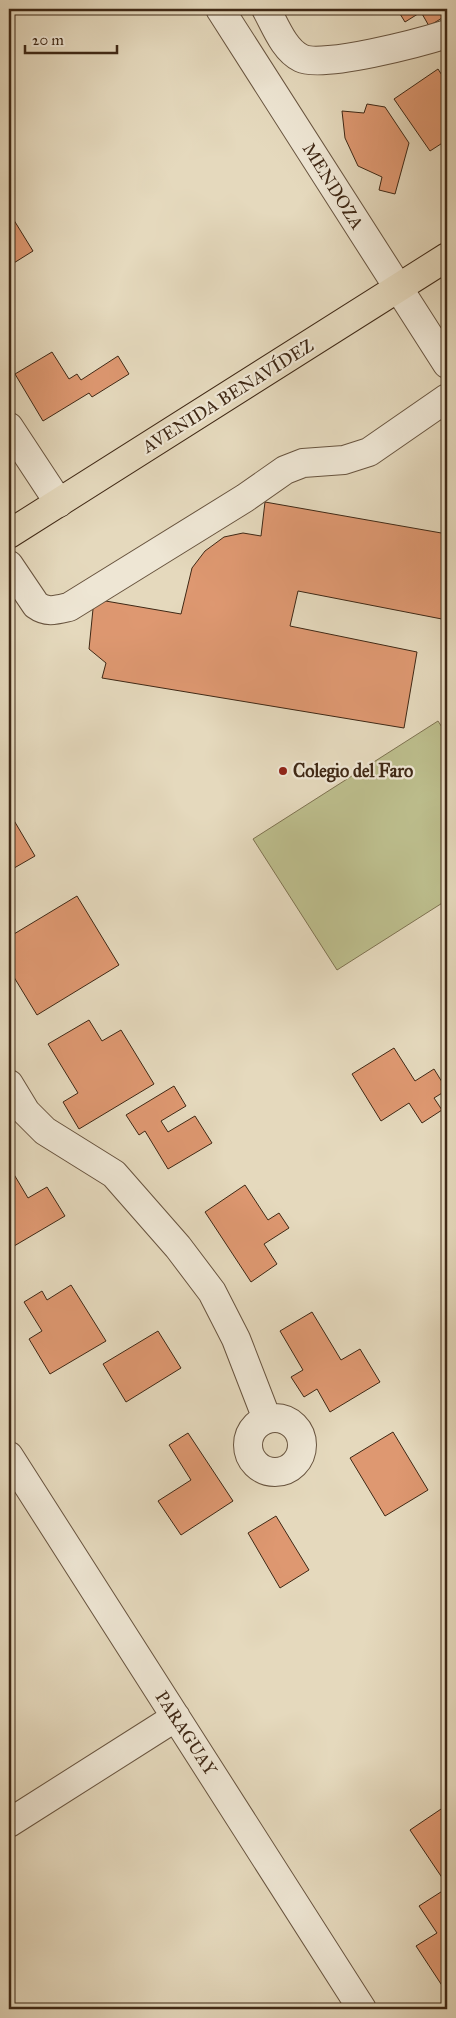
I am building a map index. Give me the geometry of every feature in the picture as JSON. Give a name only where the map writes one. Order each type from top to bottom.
[{"type":"main road","name":"AVENIDA BENAVÍDEZ","points":[[9,534],[447,257]]},
{"type":"street","name":"MENDOZA","points":[[220,9],[447,364]]},
{"type":"street","points":[[266,9],[289,49],[302,59],[341,59],[447,34]]},
{"type":"street","points":[[9,565],[36,605],[42,610],[52,611],[69,607],[245,498],[285,470],[303,464],[344,460],[369,452],[447,398]]},
{"type":"street","points":[[9,427],[59,503]]},
{"type":"street","points":[[9,1084],[26,1112],[46,1131],[114,1174],[178,1247],[212,1292],[236,1339],[267,1419]]},
{"type":"street","name":"PARAGUAY","points":[[9,1456],[362,2009]]},
{"type":"street","points":[[9,1823],[176,1717]]},
{"type":"green space","points":[[438,721],[447,735],[447,900],[337,970],[253,839]]},
{"type":"building","points":[[397,9],[447,9],[447,15],[429,26],[421,12],[405,22]]},
{"type":"building","points":[[438,69],[447,83],[447,140],[430,151],[394,99]]},
{"type":"building","points":[[367,104],[385,107],[409,143],[395,194],[379,190],[382,177],[358,166],[345,138],[342,111],[364,113]]},
{"type":"building","points":[[12,217],[33,251],[9,266],[9,219]]},
{"type":"building","points":[[52,352],[69,379],[77,374],[81,380],[118,356],[129,374],[92,397],[89,393],[43,421],[15,374]]},
{"type":"building","points":[[265,502],[447,534],[447,620],[298,591],[290,626],[417,652],[404,728],[102,678],[106,663],[89,649],[94,599],[181,614],[192,568],[205,551],[224,537],[243,533],[261,536]]},
{"type":"building","points":[[9,812],[35,856],[9,871]]},
{"type":"building","points":[[77,896],[119,965],[37,1015],[9,969],[9,937]]},
{"type":"building","points":[[89,1020],[102,1041],[121,1030],[154,1084],[79,1129],[63,1102],[78,1093],[48,1044]]},
{"type":"building","points":[[394,1048],[415,1081],[434,1069],[447,1090],[434,1098],[442,1110],[422,1123],[409,1103],[381,1121],[352,1074]]},
{"type":"building","points":[[174,1086],[186,1106],[161,1121],[168,1132],[195,1116],[212,1143],[168,1169],[145,1131],[139,1135],[126,1115]]},
{"type":"building","points":[[9,1166],[28,1198],[47,1187],[65,1216],[9,1249]]},
{"type":"building","points":[[245,1185],[268,1220],[279,1213],[289,1228],[264,1244],[277,1264],[251,1282],[205,1212]]},
{"type":"building","points":[[71,1285],[106,1341],[50,1374],[29,1339],[42,1331],[24,1302],[42,1291],[47,1300]]},
{"type":"building","points":[[312,1312],[341,1360],[360,1349],[380,1382],[330,1412],[317,1389],[304,1397],[291,1377],[303,1370],[280,1331]]},
{"type":"building","points":[[158,1331],[181,1368],[126,1402],[103,1364]]},
{"type":"building","points":[[393,1432],[428,1490],[385,1516],[350,1458]]},
{"type":"building","points":[[188,1433],[233,1501],[181,1535],[158,1501],[191,1480],[169,1445]]},
{"type":"building","points":[[276,1516],[309,1570],[280,1588],[248,1533]]},
{"type":"building","points":[[447,1805],[447,1885],[410,1830]]},
{"type":"building","points":[[444,1890],[447,1895],[447,1984],[443,1987],[416,1946],[437,1933],[419,1906]]},
{"type":"place","name":"Colegio del Faro","points":[[283,771]]}]
